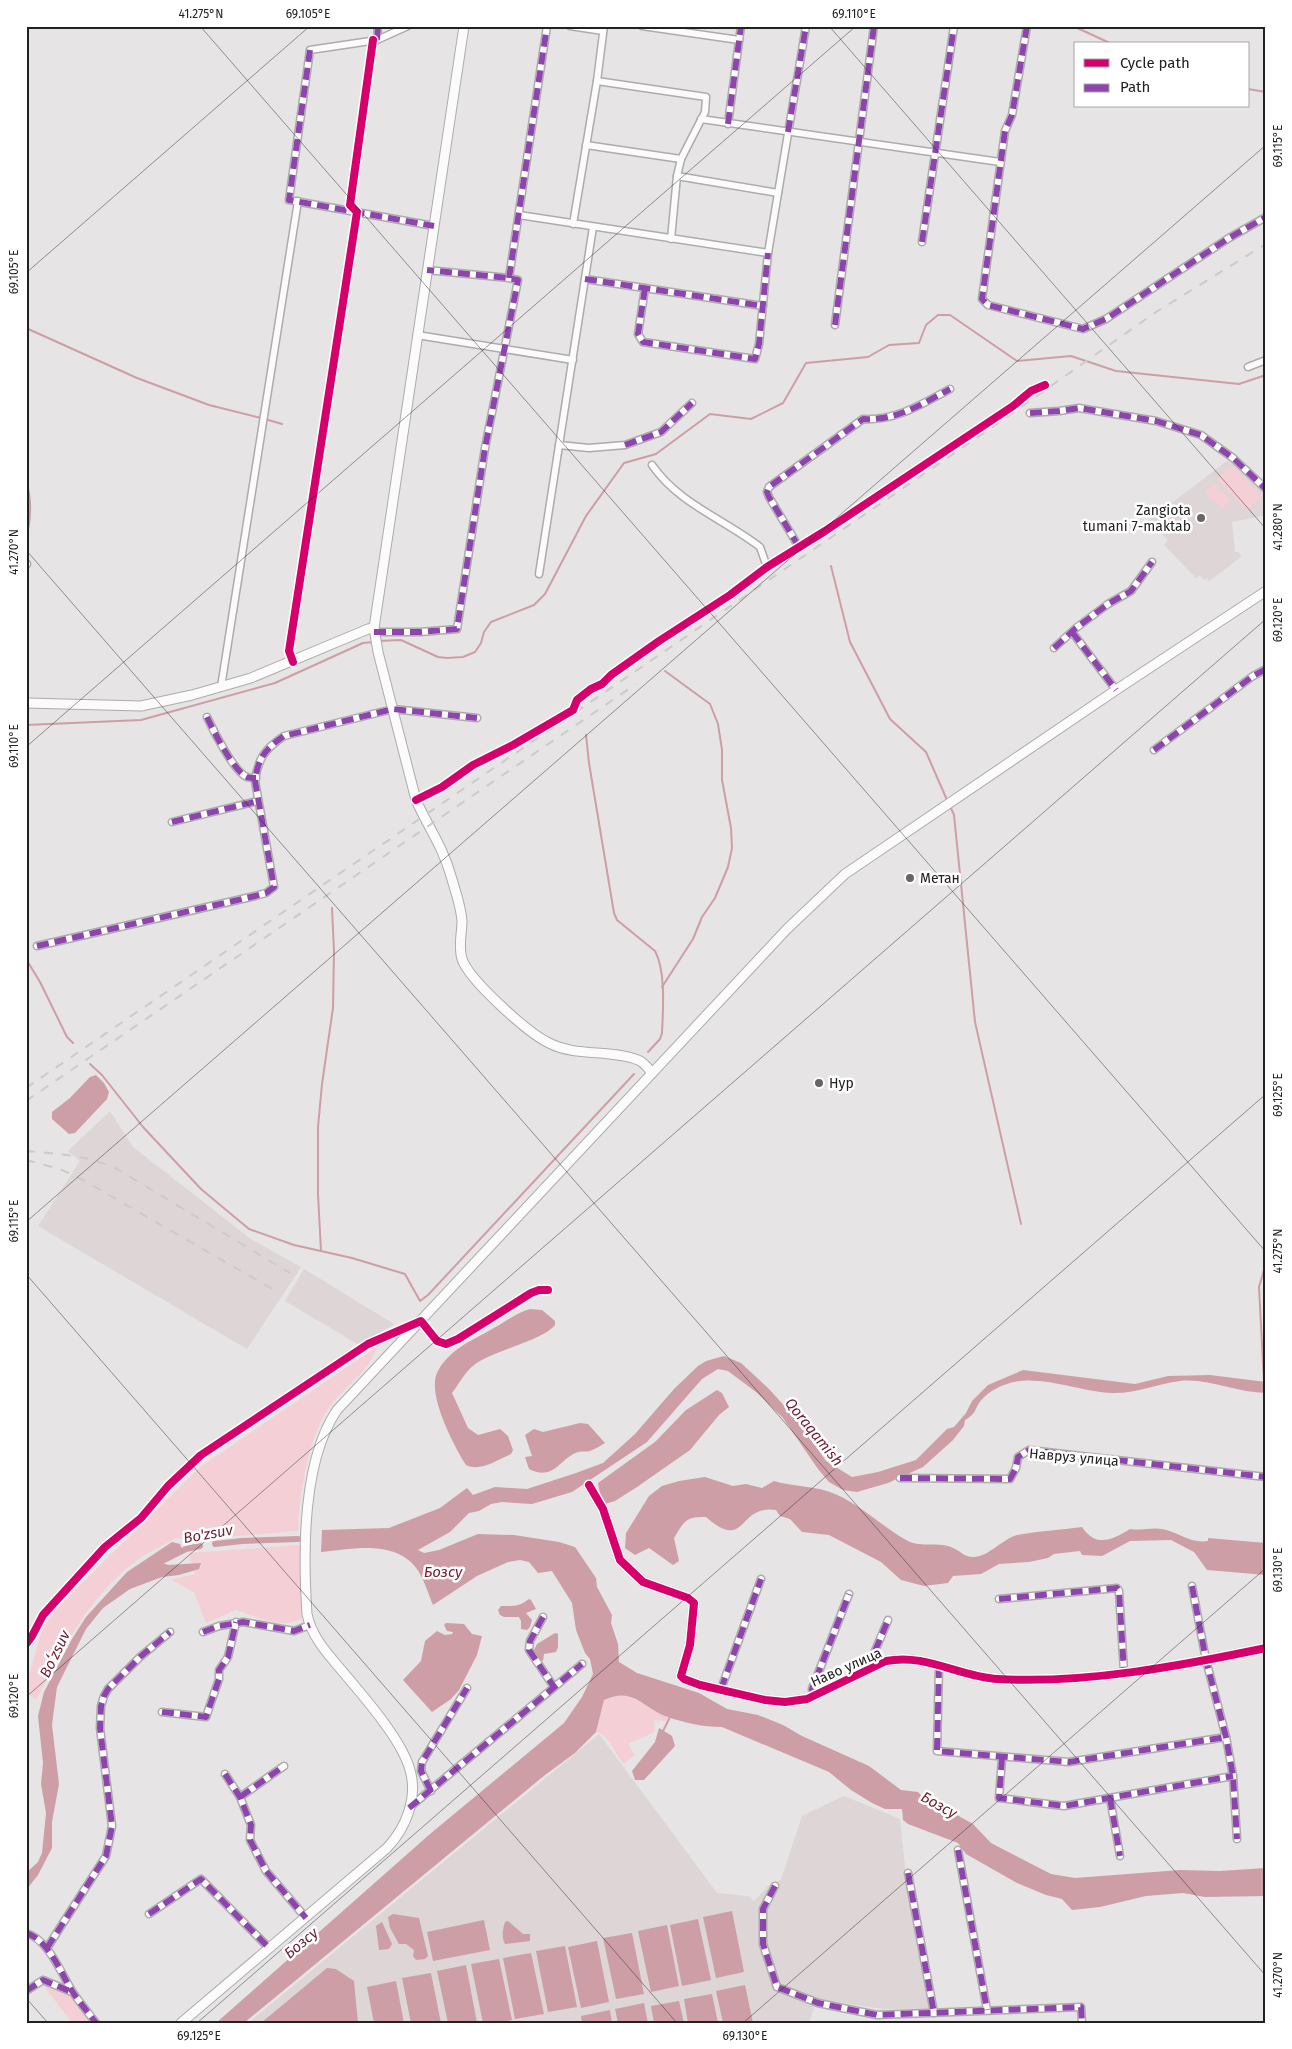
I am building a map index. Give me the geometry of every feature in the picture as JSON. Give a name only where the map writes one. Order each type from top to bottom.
[{"type":"main road","points":[[464,26],[374,630],[378,652],[416,800],[446,860],[461,915],[462,957],[471,974],[523,1025],[546,1042],[565,1049],[653,1064],[663,1061]]},
{"type":"main road","points":[[181,2023],[387,1848],[400,1832],[409,1808],[411,1776],[404,1755],[359,1692],[318,1641],[310,1625],[306,1597],[306,1526],[314,1471],[322,1438],[329,1422],[342,1404],[652,1072],[832,885],[845,874],[1116,690],[1266,591]]},
{"type":"main road","points":[[26,702],[141,706],[251,678],[368,629],[374,630]]},
{"type":"main road","points":[[640,1061],[652,1072]]},
{"type":"main road","name":"Наво улица","points":[[589,1485],[603,1509],[620,1560],[643,1582],[688,1598],[694,1603],[690,1645],[681,1676],[700,1685],[765,1700],[785,1702],[807,1699],[886,1661],[900,1658],[917,1659],[996,1679],[1076,1677],[1206,1660],[1266,1648]]},
{"type":"street","points":[[357,212],[350,206],[378,26]]},
{"type":"street","points":[[408,26],[375,40],[310,50],[289,200],[434,226]]},
{"type":"street","points":[[509,278],[547,26]]},
{"type":"street","points":[[570,26],[604,29],[573,224]]},
{"type":"street","points":[[642,26],[739,40]]},
{"type":"street","points":[[728,124],[741,26]]},
{"type":"street","points":[[645,288],[638,334],[643,342],[755,359],[768,254],[806,26]]},
{"type":"street","points":[[835,325],[874,26]]},
{"type":"street","points":[[922,242],[954,26]]},
{"type":"street","points":[[1027,26],[1012,115],[1005,131],[1000,162],[982,299],[988,305],[1065,326],[1083,329],[1106,319],[1229,238],[1266,216]]},
{"type":"street","points":[[597,81],[706,97],[705,112],[702,120],[681,159],[677,176],[670,239]]},
{"type":"street","points":[[702,120],[1000,162]]},
{"type":"street","points":[[586,145],[681,159]]},
{"type":"street","points":[[677,176],[778,193]]},
{"type":"street","points":[[221,686],[298,201]]},
{"type":"street","points":[[293,662],[289,651],[357,212]]},
{"type":"street","points":[[518,215],[768,254]]},
{"type":"street","points":[[539,574],[594,227]]},
{"type":"street","points":[[374,630],[420,632],[457,629],[485,448],[518,280],[427,270]]},
{"type":"street","points":[[585,279],[763,306]]},
{"type":"street","points":[[417,335],[573,360]]},
{"type":"street","points":[[1248,367],[1266,360]]},
{"type":"street","points":[[416,800],[442,787],[473,765],[513,745],[573,710],[577,700],[591,689],[602,684],[611,675],[643,652],[730,595],[767,567],[1013,406],[1030,391],[1045,385]]},
{"type":"street","points":[[799,547],[769,497],[767,492],[769,487],[862,419],[880,420],[914,408],[950,389]]},
{"type":"street","points":[[560,445],[589,448],[625,445],[661,432],[692,403]]},
{"type":"street","points":[[1030,414],[1059,412],[1079,408],[1156,421],[1201,435],[1233,458],[1266,489]]},
{"type":"street","points":[[652,465],[662,480],[678,493],[708,515],[760,547],[767,567]]},
{"type":"street","points":[[1054,648],[1108,604],[1131,591],[1152,562]]},
{"type":"street","points":[[1072,632],[1116,690]]},
{"type":"street","points":[[1154,750],[1238,687],[1266,669]]},
{"type":"street","points":[[37,946],[266,893],[274,887],[258,801],[256,778],[257,765],[261,758],[271,745],[284,736],[393,709],[477,718]]},
{"type":"street","points":[[207,717],[219,744],[248,778],[256,778]]},
{"type":"street","points":[[172,822],[258,801]]},
{"type":"street","points":[[26,1644],[43,1615],[105,1546],[141,1518],[168,1486],[201,1455],[368,1344],[420,1321],[436,1341],[446,1344],[458,1340],[531,1293],[539,1290],[548,1290]]},
{"type":"street","name":"Навруз улица","points":[[900,1478],[1010,1479],[1016,1468],[1018,1457],[1029,1450],[1266,1477]]},
{"type":"street","points":[[721,1689],[761,1579]]},
{"type":"street","points":[[1192,1586],[1206,1660],[1226,1737],[1233,1776],[1237,1839]]},
{"type":"street","points":[[999,1599],[1116,1588],[1119,1591],[1124,1672]]},
{"type":"street","points":[[813,1696],[812,1689],[849,1594]]},
{"type":"street","points":[[543,1617],[530,1641],[528,1650],[554,1688]]},
{"type":"street","points":[[872,1668],[872,1658],[888,1620]]},
{"type":"street","points":[[203,1632],[236,1622],[294,1631],[310,1625]]},
{"type":"street","points":[[162,1712],[206,1716],[219,1679],[219,1670],[228,1657],[236,1622]]},
{"type":"street","points":[[47,1948],[106,1856],[112,1826],[100,1728],[101,1706],[104,1696],[108,1689],[140,1657],[170,1632]]},
{"type":"street","points":[[409,1808],[582,1664]]},
{"type":"street","points":[[939,1666],[937,1751],[1002,1758],[1069,1762],[1226,1737]]},
{"type":"street","points":[[431,1791],[421,1771],[422,1762],[467,1688]]},
{"type":"street","points":[[1002,1758],[999,1798],[1064,1806],[1233,1776]]},
{"type":"street","points":[[240,1797],[284,1766]]},
{"type":"street","points":[[225,1774],[240,1797],[251,1825],[250,1840],[266,1872],[306,1918]]},
{"type":"street","points":[[1110,1798],[1120,1856]]},
{"type":"street","points":[[958,1850],[987,2010]]},
{"type":"street","points":[[908,1873],[934,2013]]},
{"type":"street","points":[[149,1914],[201,1879],[269,1948]]},
{"type":"street","points":[[775,1886],[763,1909],[763,1944],[777,1987],[818,2003],[877,2015],[1081,2007],[1082,2023]]},
{"type":"street","points":[[26,1933],[47,1948],[72,1992],[96,2023]]},
{"type":"street","points":[[26,1991],[43,1980],[72,1992]]},
{"type":"shaded area","name":"Zangiota tumani 7-maktab","points":[[1227,461],[1266,494],[1266,515],[1232,522],[1235,552],[1239,552],[1241,557],[1209,581],[1207,578],[1204,580],[1200,575],[1196,578],[1164,545],[1168,540],[1148,521]]},
{"type":"shaded area","points":[[1232,465],[1262,496],[1247,510],[1217,480]]},
{"type":"shaded area","points":[[1214,483],[1231,500],[1222,509],[1205,492]]},
{"type":"shaded area","points":[[110,1111],[133,1147],[252,1240],[301,1267],[247,1349],[38,1226],[80,1161],[68,1151]]},
{"type":"shaded area","points":[[304,1269],[394,1324],[359,1345],[285,1301]]},
{"type":"shaded area","points":[[378,1346],[365,1369],[332,1403],[321,1422],[306,1468],[300,1501],[298,1531],[189,1540],[176,1538],[145,1555],[119,1575],[104,1590],[78,1624],[36,1700],[26,1693],[26,1685],[43,1627],[60,1605],[200,1467]]},
{"type":"shaded area","points":[[300,1545],[302,1618],[295,1622],[278,1623],[236,1610],[206,1623],[194,1592],[171,1580],[195,1574],[189,1553]]},
{"type":"shaded area","points":[[625,1694],[668,1717],[666,1721],[654,1720],[655,1732],[628,1744],[635,1755],[624,1764],[609,1741],[596,1732],[604,1700]]},
{"type":"shaded area","points":[[599,1734],[717,1893],[748,1896],[754,1901],[771,1883],[781,1880],[802,1816],[844,1796],[900,1819],[907,1888],[930,2009],[883,2009],[818,1999],[816,2006],[813,2004],[814,2008],[809,2023],[248,2023]]},
{"type":"shaded area","points":[[47,1984],[69,1993],[91,2023],[72,2023],[44,1986]]},
{"type":"water","points":[[96,1075],[109,1092],[107,1099],[75,1133],[69,1134],[52,1119],[52,1112],[70,1098],[90,1077]]},
{"type":"water","points":[[530,1309],[542,1310],[555,1321],[555,1325],[540,1336],[493,1355],[474,1365],[452,1393],[468,1428],[478,1435],[500,1429],[508,1436],[513,1450],[511,1454],[489,1464],[471,1467],[466,1465],[443,1420],[436,1394],[435,1382],[437,1373],[446,1359],[459,1348],[513,1316]]},
{"type":"water","name":"Бозсу","points":[[724,1356],[741,1363],[769,1389],[798,1421],[826,1461],[852,1477],[878,1472],[916,1460],[947,1429],[954,1427],[966,1413],[972,1401],[988,1385],[1023,1370],[1135,1384],[1168,1376],[1210,1375],[1266,1382],[1266,1393],[1244,1391],[1212,1383],[1191,1381],[1171,1382],[1121,1393],[1100,1392],[1045,1382],[1019,1381],[1007,1384],[995,1389],[984,1397],[973,1414],[965,1420],[964,1426],[953,1440],[923,1467],[888,1483],[857,1492],[843,1490],[829,1482],[783,1418],[756,1392],[728,1371],[718,1369],[702,1379],[647,1442],[572,1492],[532,1504],[502,1502],[491,1504],[479,1511],[469,1513],[450,1532],[418,1550],[424,1553],[439,1550],[478,1534],[514,1535],[559,1542],[575,1547],[596,1578],[597,1587],[612,1615],[611,1623],[618,1644],[619,1662],[637,1673],[699,1693],[727,1709],[758,1715],[783,1725],[802,1736],[869,1766],[901,1790],[918,1792],[933,1808],[941,1806],[973,1824],[991,1843],[1051,1874],[1075,1878],[1180,1870],[1220,1871],[1266,1868],[1266,1896],[1205,1897],[1183,1893],[1146,1896],[1100,1907],[1072,1910],[1062,1899],[1046,1895],[1017,1883],[966,1854],[958,1843],[908,1824],[903,1820],[902,1809],[885,1809],[872,1803],[851,1790],[829,1772],[722,1727],[681,1721],[659,1713],[631,1697],[623,1695],[614,1696],[604,1700],[596,1732],[575,1753],[545,1775],[244,2023],[216,2023],[430,1834],[564,1723],[582,1697],[593,1674],[590,1659],[585,1653],[576,1630],[572,1603],[552,1571],[538,1573],[529,1562],[520,1560],[508,1562],[477,1576],[433,1605],[417,1569],[408,1560],[397,1553],[372,1548],[321,1552],[322,1530],[389,1528],[440,1508],[467,1488],[473,1495],[495,1487],[527,1489],[603,1463],[635,1434],[674,1389],[698,1366],[706,1361]]},
{"type":"water","points":[[717,1390],[722,1393],[729,1407],[719,1415],[690,1450],[615,1501],[605,1504],[600,1494],[598,1483],[655,1442],[686,1410]]},
{"type":"water","points":[[580,1423],[588,1424],[605,1443],[590,1451],[578,1452],[572,1455],[551,1471],[545,1473],[529,1469],[525,1457],[532,1456],[525,1435],[534,1429],[543,1432]]},
{"type":"water","points":[[705,1477],[733,1486],[746,1484],[762,1488],[774,1481],[827,1491],[859,1507],[908,1541],[919,1544],[948,1546],[970,1557],[985,1554],[1017,1535],[1082,1527],[1093,1538],[1104,1540],[1111,1539],[1130,1529],[1158,1529],[1168,1530],[1196,1541],[1208,1541],[1208,1538],[1266,1543],[1266,1575],[1207,1570],[1194,1552],[1171,1540],[1130,1541],[1102,1556],[1082,1555],[1080,1551],[1054,1554],[1048,1558],[1029,1562],[999,1564],[981,1574],[953,1576],[948,1583],[924,1586],[901,1580],[881,1562],[829,1535],[802,1532],[790,1519],[780,1516],[776,1510],[763,1510],[754,1514],[736,1529],[729,1530],[719,1527],[706,1517],[689,1519],[683,1524],[674,1538],[679,1561],[673,1565],[649,1548],[635,1555],[625,1548],[626,1533],[649,1496],[662,1486]]},
{"type":"water","points":[[172,1542],[180,1544],[182,1550],[162,1558],[163,1563],[168,1565],[201,1563],[199,1569],[179,1575],[162,1577],[130,1589],[103,1608],[86,1629],[57,1687],[52,1725],[59,1784],[52,1822],[52,1848],[38,1875],[26,1890],[26,1873],[38,1862],[42,1853],[46,1813],[41,1784],[43,1763],[38,1716],[44,1692],[86,1617],[127,1572]]},
{"type":"water","points":[[529,1599],[536,1609],[526,1613],[532,1620],[527,1630],[521,1629],[519,1617],[504,1617],[500,1615],[498,1610],[501,1606],[519,1605]]},
{"type":"water","points":[[446,1623],[464,1624],[472,1634],[482,1636],[477,1655],[459,1690],[451,1699],[432,1712],[403,1680],[421,1661],[425,1641],[437,1631],[445,1635],[452,1634],[453,1632],[447,1631],[444,1625]]},
{"type":"water","points":[[555,1633],[558,1634],[556,1652],[544,1654],[543,1661],[538,1658],[534,1650],[537,1644]]},
{"type":"water","points":[[659,1728],[672,1736],[675,1746],[644,1780],[635,1780],[632,1771],[655,1742]]},
{"type":"water","points":[[732,1911],[744,1972],[716,1978],[703,1917]]},
{"type":"water","points":[[393,1914],[419,1918],[428,1956],[425,1959],[416,1960],[413,1956],[414,1950],[406,1944],[399,1944],[390,1928],[388,1917]]},
{"type":"water","points":[[698,1919],[711,1980],[682,1986],[670,1925]]},
{"type":"water","points":[[484,1920],[490,1950],[433,1961],[427,1932]]},
{"type":"water","points":[[508,1921],[523,1934],[530,1934],[530,1941],[505,1944],[503,1930],[505,1922]]},
{"type":"water","points":[[382,1922],[392,1944],[389,1949],[379,1950],[376,1926]]},
{"type":"water","points":[[667,1925],[679,1986],[651,1992],[638,1931]]},
{"type":"water","points":[[632,1933],[644,1994],[616,1999],[603,1938]]},
{"type":"water","points":[[597,1941],[609,2002],[581,2008],[568,1947]]},
{"type":"water","points":[[565,1946],[577,2007],[548,2012],[536,1951]]},
{"type":"water","points":[[531,1953],[544,2014],[515,2019],[503,1958]]},
{"type":"water","points":[[499,1959],[512,2020],[483,2023],[471,1964]]},
{"type":"water","points":[[466,1965],[477,2023],[448,2023],[437,1971]]},
{"type":"water","points":[[327,1968],[336,1969],[354,1981],[358,2023],[261,2023]]},
{"type":"water","points":[[431,1973],[441,2023],[411,2023],[402,1978]]},
{"type":"water","points":[[396,1981],[404,2023],[374,2023],[367,1987]]},
{"type":"water","points":[[745,1985],[753,2023],[723,2023],[716,1991]]},
{"type":"water","points":[[712,1994],[718,2023],[688,2023],[684,1999]]},
{"type":"water","points":[[679,2001],[684,2023],[654,2023],[651,2006]]},
{"type":"water","points":[[644,2003],[648,2023],[618,2023],[615,2009]]},
{"type":"water","points":[[610,2010],[612,2023],[582,2023],[581,2016]]},
{"type":"waterway","points":[[1073,26],[1108,42]]},
{"type":"waterway","points":[[1250,89],[1266,92]]},
{"type":"waterway","points":[[378,641],[401,640],[438,657],[463,657],[475,652],[491,622],[534,605],[545,594],[586,516],[624,463],[656,454],[710,414],[751,419],[783,403],[806,363],[868,357],[889,345],[919,343],[926,325],[938,315],[950,315],[1017,361],[1071,356],[1116,371],[1239,384],[1266,375]]},
{"type":"waterway","points":[[26,328],[137,378],[209,405],[261,418]]},
{"type":"waterway","points":[[265,419],[282,424]]},
{"type":"waterway","points":[[26,482],[30,509],[26,537]]},
{"type":"waterway","points":[[831,566],[850,642],[890,719],[926,752],[947,800]]},
{"type":"waterway","points":[[26,725],[141,720],[275,683],[363,643],[374,642]]},
{"type":"waterway","points":[[662,987],[693,939],[702,917],[715,898],[728,867],[732,848],[731,828],[722,780],[722,750],[718,724],[710,704],[665,671]]},
{"type":"waterway","points":[[586,735],[614,913],[617,920],[655,951],[661,969],[663,991],[662,1033],[660,1039],[648,1052]]},
{"type":"waterway","points":[[950,806],[954,815],[975,1022],[1021,1224]]},
{"type":"waterway","points":[[321,1251],[318,1194],[318,1127],[333,1008],[334,951],[332,908]]},
{"type":"waterway","points":[[26,959],[40,982],[67,1037],[73,1043]]},
{"type":"waterway","points":[[90,1064],[102,1075],[143,1127],[201,1189],[249,1229],[294,1245],[352,1258],[405,1274],[420,1301],[428,1295],[634,1074]]},
{"type":"waterway","points":[[1264,1382],[1259,1287],[1266,1263]]},
{"type":"waterway","name":"Bo'zsuv","points":[[215,1544],[298,1539]]},
{"type":"waterway","name":"Bo'zsuv","points":[[156,1564],[186,1549],[200,1546]]},
{"type":"waterway","points":[[663,1731],[671,1715]]},
{"type":"railway","points":[[26,1088],[994,426],[1156,312],[1266,244]]},
{"type":"railway","points":[[26,1101],[636,684]]},
{"type":"railway","points":[[26,1151],[84,1158],[117,1169],[290,1273]]},
{"type":"railway","points":[[26,1160],[60,1169],[83,1180],[274,1290]]},
{"type":"marked path","points":[[377,40],[378,26]]},
{"type":"marked path","points":[[509,278],[547,26]]},
{"type":"marked path","points":[[728,124],[741,26]]},
{"type":"marked path","points":[[788,132],[806,26]]},
{"type":"marked path","points":[[835,325],[874,26]]},
{"type":"marked path","points":[[922,242],[954,26]]},
{"type":"marked path","points":[[1027,26],[1012,115],[1005,131],[982,299],[988,305],[1083,329],[1106,319],[1229,238],[1266,217]]},
{"type":"marked path","points":[[310,50],[289,200],[434,226]]},
{"type":"marked path","points":[[645,288],[638,334],[643,342],[755,359],[759,344],[768,253]]},
{"type":"marked path","points":[[374,632],[420,632],[457,629],[485,448],[518,280],[427,270]]},
{"type":"marked path","points":[[585,279],[763,306]]},
{"type":"marked path","points":[[799,547],[769,497],[767,492],[769,487],[863,419],[875,419],[898,414],[919,406],[950,389]]},
{"type":"marked path","points":[[625,445],[661,432],[692,403]]},
{"type":"marked path","points":[[1030,413],[1079,408],[1156,421],[1201,435],[1233,458],[1266,489]]},
{"type":"marked path","points":[[1054,648],[1076,628],[1108,604],[1131,591],[1152,562]]},
{"type":"marked path","points":[[1072,632],[1116,690]]},
{"type":"marked path","points":[[1154,750],[1253,676],[1266,669]]},
{"type":"marked path","points":[[37,946],[255,896],[266,893],[274,887],[255,781],[260,760],[267,750],[284,736],[393,709],[477,718]]},
{"type":"marked path","points":[[207,717],[224,750],[236,767],[247,777],[256,778]]},
{"type":"marked path","points":[[172,822],[258,801]]},
{"type":"marked path","points":[[900,1478],[1010,1479],[1016,1468],[1018,1457],[1029,1450],[1266,1477]]},
{"type":"marked path","points":[[721,1689],[761,1579]]},
{"type":"marked path","points":[[1192,1586],[1206,1660],[1226,1737],[1233,1776],[1237,1839]]},
{"type":"marked path","points":[[999,1599],[1117,1588],[1119,1591],[1124,1672]]},
{"type":"marked path","points":[[813,1696],[812,1689],[849,1594]]},
{"type":"marked path","points":[[543,1617],[530,1641],[529,1650],[554,1687]]},
{"type":"marked path","points":[[872,1668],[872,1658],[888,1620]]},
{"type":"marked path","points":[[162,1712],[206,1717],[219,1679],[219,1670],[228,1657],[236,1622]]},
{"type":"marked path","points":[[203,1632],[219,1626],[243,1622],[294,1631],[310,1625]]},
{"type":"marked path","points":[[47,1948],[106,1856],[112,1826],[100,1728],[101,1706],[104,1696],[108,1689],[140,1657],[170,1632]]},
{"type":"marked path","points":[[409,1808],[582,1664]]},
{"type":"marked path","points":[[939,1666],[937,1751],[1069,1762],[1226,1737]]},
{"type":"marked path","points":[[431,1791],[421,1771],[422,1762],[467,1688]]},
{"type":"marked path","points":[[1002,1758],[999,1798],[1064,1806],[1233,1776]]},
{"type":"marked path","points":[[240,1797],[284,1766]]},
{"type":"marked path","points":[[225,1774],[240,1797],[251,1825],[250,1840],[266,1871],[306,1918]]},
{"type":"marked path","points":[[1110,1798],[1120,1856]]},
{"type":"marked path","points":[[958,1850],[987,2010]]},
{"type":"marked path","points":[[908,1873],[934,2013]]},
{"type":"marked path","points":[[149,1914],[201,1879],[269,1948]]},
{"type":"marked path","points":[[775,1886],[763,1909],[763,1944],[777,1987],[818,2003],[877,2015],[1081,2007],[1082,2023]]},
{"type":"marked path","points":[[26,1933],[34,1936],[47,1949],[72,1991],[96,2023]]},
{"type":"marked path","points":[[26,1991],[43,1980],[72,1992]]},
{"type":"cycle path","points":[[293,662],[289,651],[357,212],[350,205],[373,40]]},
{"type":"cycle path","points":[[416,800],[442,787],[473,765],[513,745],[573,710],[577,700],[591,689],[602,684],[611,675],[659,641],[730,595],[767,567],[825,531],[1013,406],[1031,391],[1045,385]]},
{"type":"cycle path","points":[[26,1644],[43,1615],[105,1547],[141,1518],[168,1486],[201,1455],[368,1344],[421,1321],[437,1341],[446,1344],[458,1339],[531,1293],[539,1290],[548,1290]]},
{"type":"cycle path","points":[[589,1485],[603,1509],[620,1560],[643,1582],[688,1598],[694,1603],[690,1645],[681,1676],[700,1685],[765,1700],[785,1702],[807,1699],[886,1661],[901,1659],[929,1663],[984,1677],[1031,1680],[1064,1679],[1132,1672],[1266,1648]]},
{"type":"place","name":"Zangiota tumani 7-maktab","points":[[1201,518]]},
{"type":"place","name":"Метан","points":[[910,878]]},
{"type":"place","name":"Нур","points":[[819,1083]]},
{"type":"water label","name":"Qoraqamish","points":[[814,1432]]},
{"type":"water label","name":"Boʻzsuv","points":[[55,1654]]}]
